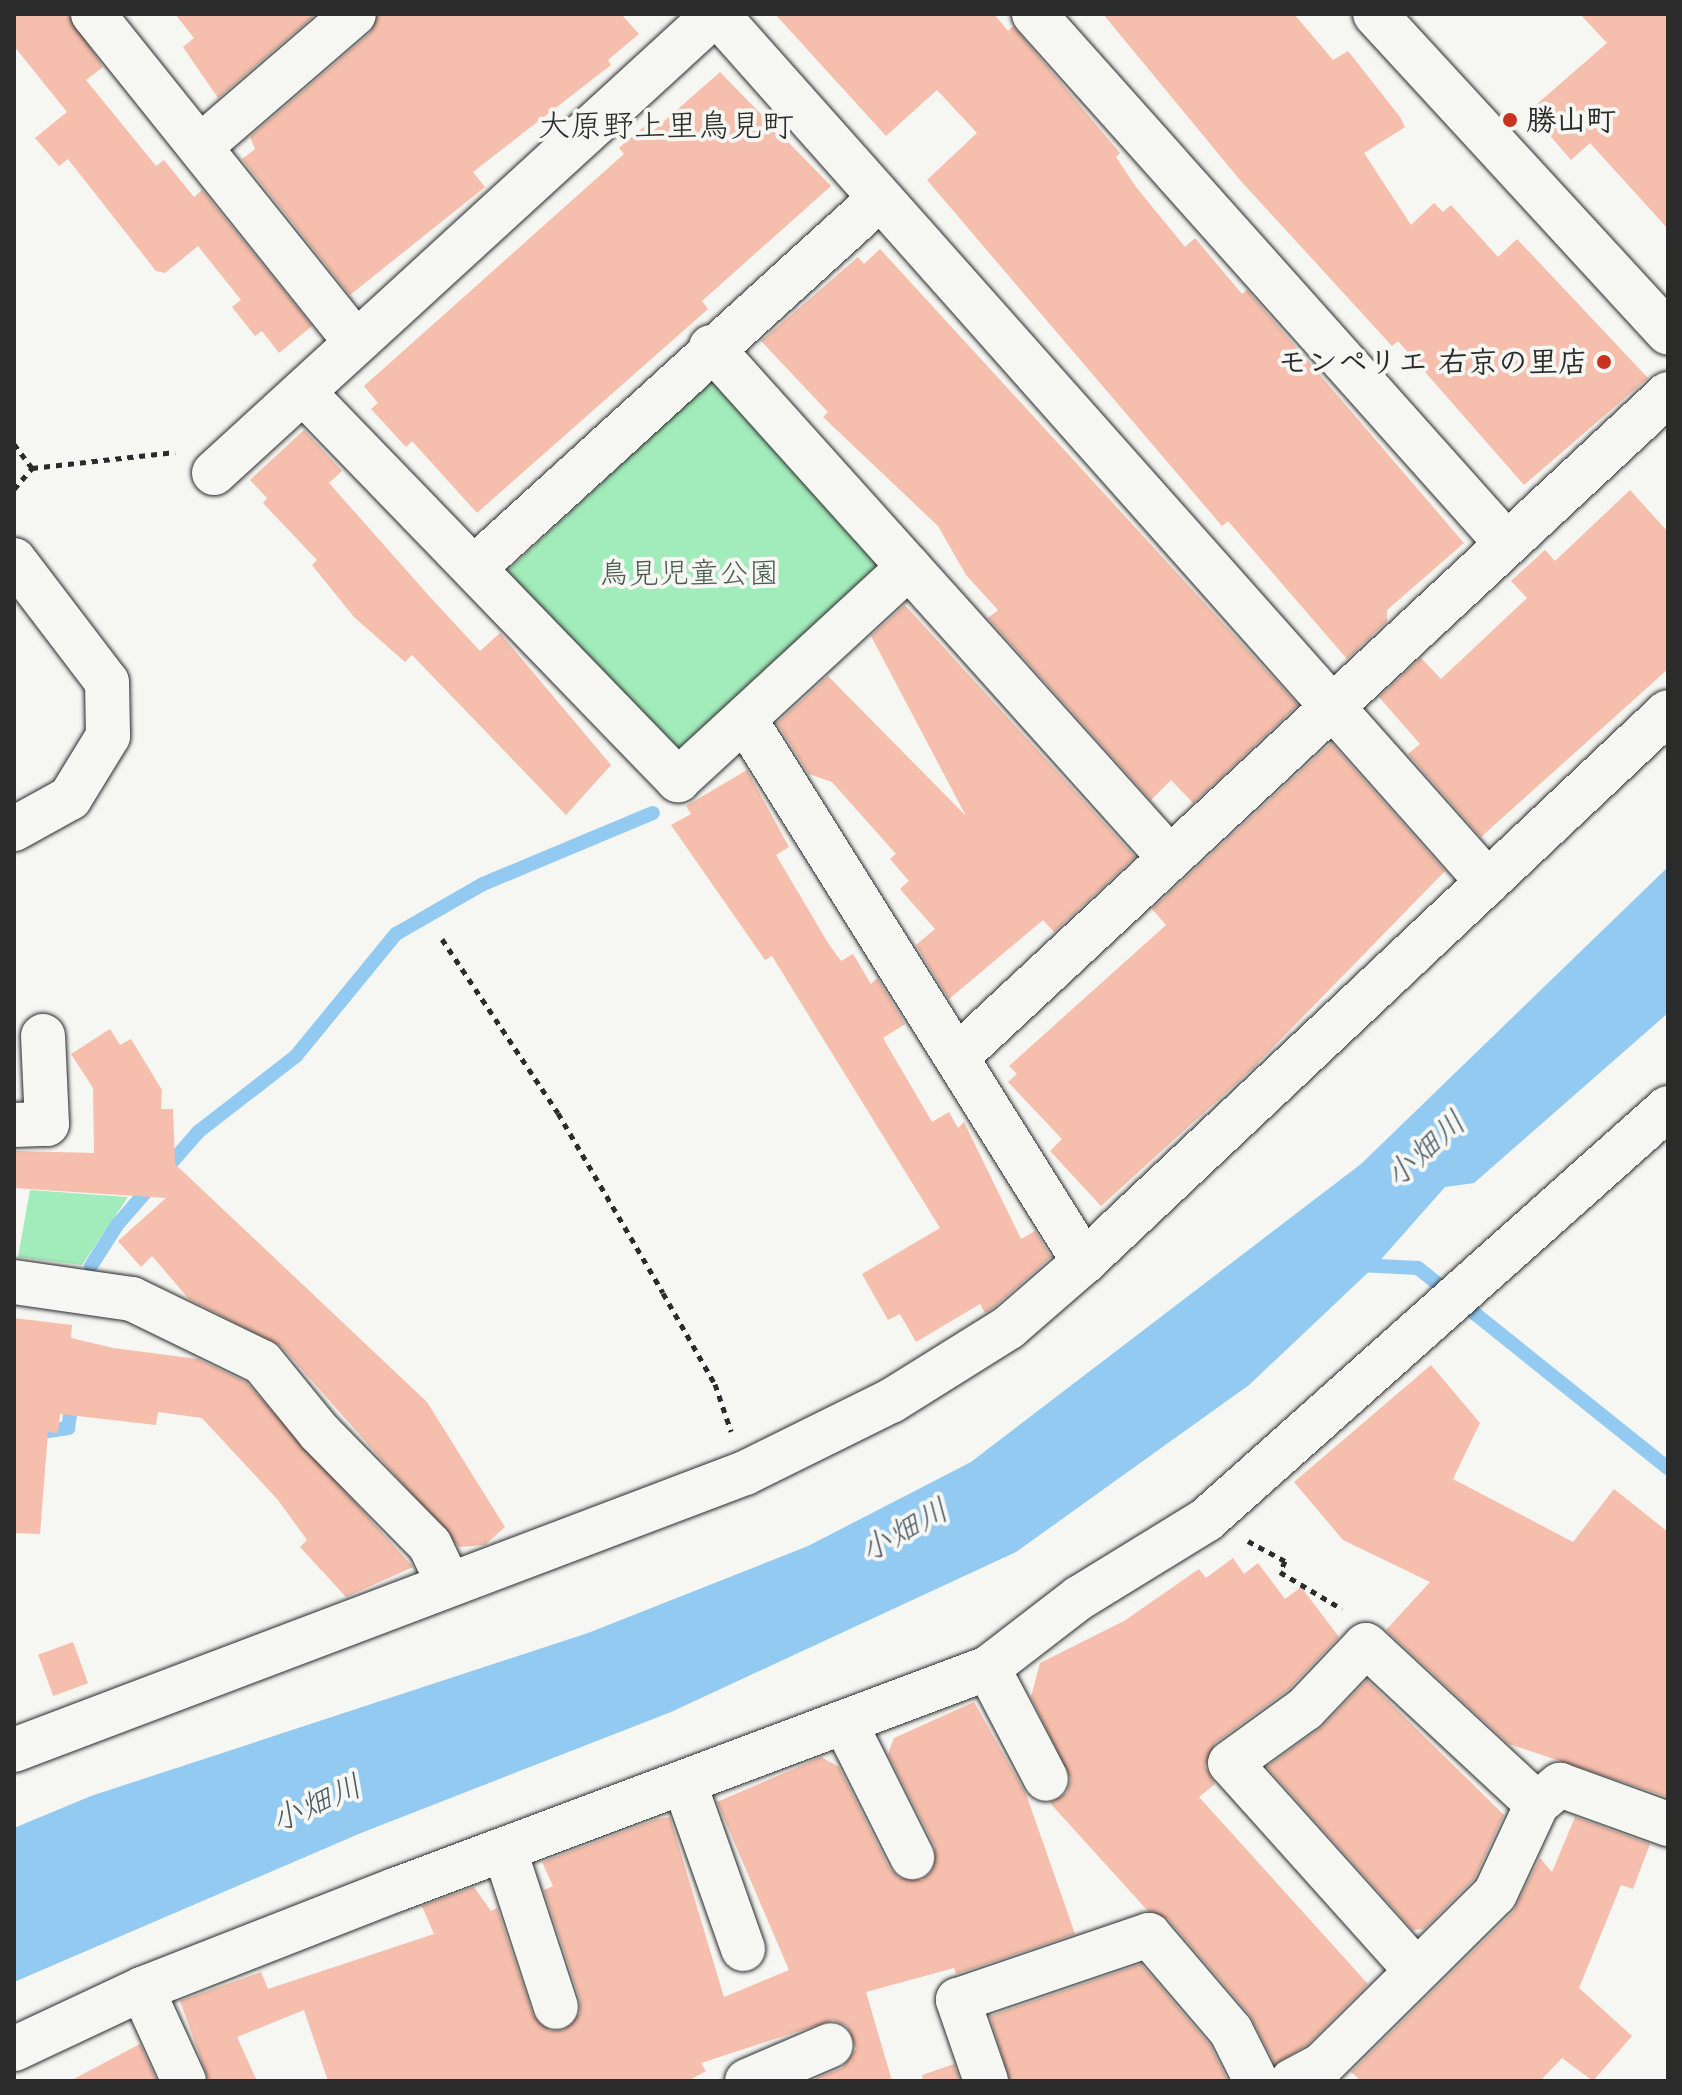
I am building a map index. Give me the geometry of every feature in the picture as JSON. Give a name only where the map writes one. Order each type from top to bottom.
[{"type":"street","points":[[93,14],[356,342]]},
{"type":"street","points":[[201,146],[354,14]]},
{"type":"street","points":[[228,459],[716,14],[877,201],[1488,882]]},
{"type":"street","points":[[1034,14],[1507,544]]},
{"type":"street","points":[[1375,14],[1668,333]]},
{"type":"street","points":[[474,568],[711,347],[877,201]]},
{"type":"street","points":[[711,347],[1170,858]]},
{"type":"street","points":[[303,392],[678,780],[746,721],[909,567]]},
{"type":"street","points":[[960,1054],[1668,394]]},
{"type":"street","points":[[14,560],[74,629],[107,682],[108,736],[70,798],[14,829]]},
{"type":"street","points":[[14,1750],[745,1473],[891,1401],[1008,1328],[1084,1262],[1668,712]]},
{"type":"street","points":[[746,721],[960,1054],[1084,1262]]},
{"type":"street","points":[[14,1125],[47,1124],[43,1036]]},
{"type":"street","points":[[14,2049],[142,1989],[846,1725],[988,1668],[1079,1598],[1208,1518],[1431,1323],[1668,1108]]},
{"type":"street","points":[[14,1282],[132,1299],[262,1362],[319,1432],[430,1545],[448,1583]]},
{"type":"street","points":[[1414,1968],[1230,1763],[1305,1709],[1366,1645],[1537,1804]]},
{"type":"street","points":[[988,1668],[1046,1779]]},
{"type":"street","points":[[846,1725],[912,1857]]},
{"type":"street","points":[[685,1785],[743,1949]]},
{"type":"street","points":[[1292,2081],[1322,2065],[1414,1968],[1495,1894],[1537,1804],[1560,1785],[1668,1824]]},
{"type":"street","points":[[505,1851],[556,2007]]},
{"type":"street","points":[[986,2081],[958,2000],[1149,1935],[1231,2031],[1256,2081]]},
{"type":"street","points":[[142,1989],[184,2081]]},
{"type":"street","points":[[747,2081],[831,2045]]},
{"type":"path","points":[[14,444],[32,468]]},
{"type":"path","points":[[14,489],[32,468],[228,459]]},
{"type":"path","points":[[442,939],[558,1113],[715,1384],[745,1473]]},
{"type":"path","points":[[1208,1518],[1285,1561],[1280,1572],[1363,1621],[1366,1645]]},
{"type":"green space","name":"鳥見児童公園","points":[[712,380],[882,563],[678,754],[507,571]]},
{"type":"green space","points":[[30,1190],[128,1197],[82,1265],[18,1257]]},
{"type":"water","name":"小畑川","points":[[1668,867],[1668,1013],[1474,1183],[1445,1187],[1376,1265],[1249,1385],[1016,1552],[671,1712],[361,1833],[14,1982],[14,1828],[91,1796],[588,1633],[808,1546],[971,1462],[1361,1164]]},
{"type":"building","points":[[14,14],[68,14],[103,67],[86,80],[156,166],[164,160],[194,197],[202,190],[312,326],[279,353],[262,331],[255,336],[232,307],[241,300],[198,246],[165,273],[156,271],[68,159],[59,166],[35,138],[67,112],[14,46]]},
{"type":"building","points":[[175,14],[316,14],[218,98],[183,47],[194,38]]},
{"type":"building","points":[[378,14],[621,14],[639,34],[608,60],[611,65],[473,172],[485,187],[350,295],[242,159],[255,149],[250,137],[370,33]]},
{"type":"building","points":[[775,14],[994,14],[1008,31],[1013,26],[1120,153],[1116,157],[1136,187],[1185,247],[1195,238],[1242,294],[1247,290],[1464,543],[1387,610],[1387,621],[1347,659],[1228,521],[1222,526],[927,180],[977,133],[937,90],[886,136]]},
{"type":"building","points":[[1103,14],[1294,14],[1333,60],[1348,51],[1400,117],[1405,127],[1364,153],[1411,225],[1434,203],[1443,212],[1451,205],[1498,257],[1517,239],[1648,378],[1524,485],[1398,341],[1392,346],[1240,180]]},
{"type":"building","points":[[1580,14],[1668,14],[1668,229],[1590,143],[1571,160],[1529,111],[1607,43]]},
{"type":"building","points":[[720,72],[831,186],[702,301],[708,309],[477,513],[412,441],[406,447],[371,409],[378,403],[364,386],[624,154],[619,148],[647,124],[653,131]]},
{"type":"building","points":[[880,249],[1298,705],[1193,803],[1171,780],[1151,800],[988,618],[998,610],[966,575],[938,526],[823,417],[828,412],[761,341],[858,257],[864,264]]},
{"type":"building","points":[[304,430],[342,471],[329,483],[430,597],[480,651],[500,633],[611,765],[566,815],[412,655],[405,662],[354,617],[312,565],[317,560],[263,503],[267,498],[250,480]]},
{"type":"building","points":[[1630,490],[1668,532],[1668,669],[1481,837],[1408,754],[1420,744],[1379,697],[1421,658],[1441,679],[1527,598],[1511,581],[1545,550],[1555,561]]},
{"type":"building","points":[[905,605],[1135,857],[1054,932],[1043,920],[949,999],[916,945],[935,929],[900,889],[909,881],[890,859],[896,854],[832,782],[809,774],[777,723],[828,676],[966,816],[871,636]]},
{"type":"building","points":[[1331,743],[1445,871],[1252,1069],[1101,1206],[1050,1151],[1062,1139],[1008,1082],[1017,1074],[1009,1066],[1166,925],[1152,909]]},
{"type":"building","points":[[747,770],[789,847],[776,855],[828,943],[841,961],[853,954],[871,984],[877,978],[905,1024],[883,1038],[932,1122],[949,1112],[958,1128],[964,1122],[1021,1239],[1035,1231],[1051,1257],[993,1308],[985,1313],[980,1304],[916,1342],[900,1314],[888,1320],[862,1274],[940,1228],[772,956],[765,960],[671,825],[691,814],[686,806]]},
{"type":"building","points":[[110,1029],[120,1045],[131,1039],[162,1090],[161,1109],[173,1109],[175,1164],[427,1402],[505,1527],[485,1545],[459,1547],[281,1346],[189,1299],[152,1256],[141,1267],[118,1241],[166,1198],[14,1188],[14,1151],[94,1153],[93,1088],[71,1054]]},
{"type":"building","points":[[14,1318],[72,1325],[71,1338],[113,1348],[198,1359],[246,1382],[413,1567],[346,1597],[300,1547],[307,1540],[278,1500],[202,1418],[158,1412],[156,1425],[60,1414],[58,1433],[48,1432],[40,1534],[14,1533]]},
{"type":"building","points":[[1431,1365],[1480,1423],[1453,1479],[1573,1542],[1614,1489],[1668,1532],[1668,1797],[1509,1744],[1386,1630],[1430,1582],[1343,1540],[1294,1482]]},
{"type":"building","points":[[1233,1558],[1244,1574],[1258,1563],[1285,1599],[1301,1587],[1339,1637],[1288,1690],[1215,1743],[1205,1766],[1215,1784],[1199,1797],[1368,1984],[1307,2045],[1275,2064],[1250,2015],[1168,1919],[1148,1911],[1050,1803],[1067,1793],[1071,1779],[1031,1697],[1040,1663],[1124,1621],[1199,1569],[1206,1578]]},
{"type":"building","points":[[73,1642],[88,1683],[53,1696],[38,1655]]},
{"type":"building","points":[[1367,1680],[1504,1815],[1474,1879],[1424,1929],[1413,1930],[1267,1767],[1323,1726]]},
{"type":"building","points":[[974,1702],[1026,1794],[1075,1934],[956,1974],[954,1968],[866,1992],[892,2081],[810,2081],[842,2068],[856,2049],[847,2026],[833,2020],[701,2063],[706,2071],[688,2081],[328,2081],[304,2010],[237,2037],[257,2081],[209,2081],[180,2001],[261,1972],[268,1989],[434,1934],[422,1906],[474,1887],[491,1911],[497,1908],[533,2015],[550,2031],[564,2030],[580,2013],[580,2000],[544,1890],[553,1886],[542,1862],[657,1819],[670,1817],[724,1997],[789,1970],[717,1802],[821,1757],[839,1767],[890,1869],[899,1878],[922,1880],[933,1870],[935,1847],[888,1754],[894,1738]]},
{"type":"building","points":[[1575,1817],[1650,1844],[1633,1889],[1621,1885],[1579,1988],[1632,2036],[1593,2081],[1562,2058],[1540,2081],[1361,2081],[1351,2072],[1513,1912],[1540,1858],[1552,1872]]},
{"type":"building","points":[[1141,1964],[1210,2045],[1228,2081],[1010,2081],[990,2016]]},
{"type":"building","points":[[140,2044],[157,2081],[70,2081]]},
{"type":"building","points":[[954,2064],[960,2081],[923,2081],[922,2075]]},
{"type":"waterway","points":[[91,1266],[117,1225],[198,1132],[296,1056],[396,934],[483,884],[653,813]]},
{"type":"waterway","points":[[1359,1265],[1418,1268],[1668,1468]]},
{"type":"waterway","points":[[14,1436],[68,1428],[73,1398]]},
{"type":"place","name":"勝山町","points":[[1510,120]]},
{"type":"place","name":"モンペリエ 右京の里店","points":[[1604,362]]},
{"type":"district","name":"大原野上里鳥見町","points":[[666,125]]}]
